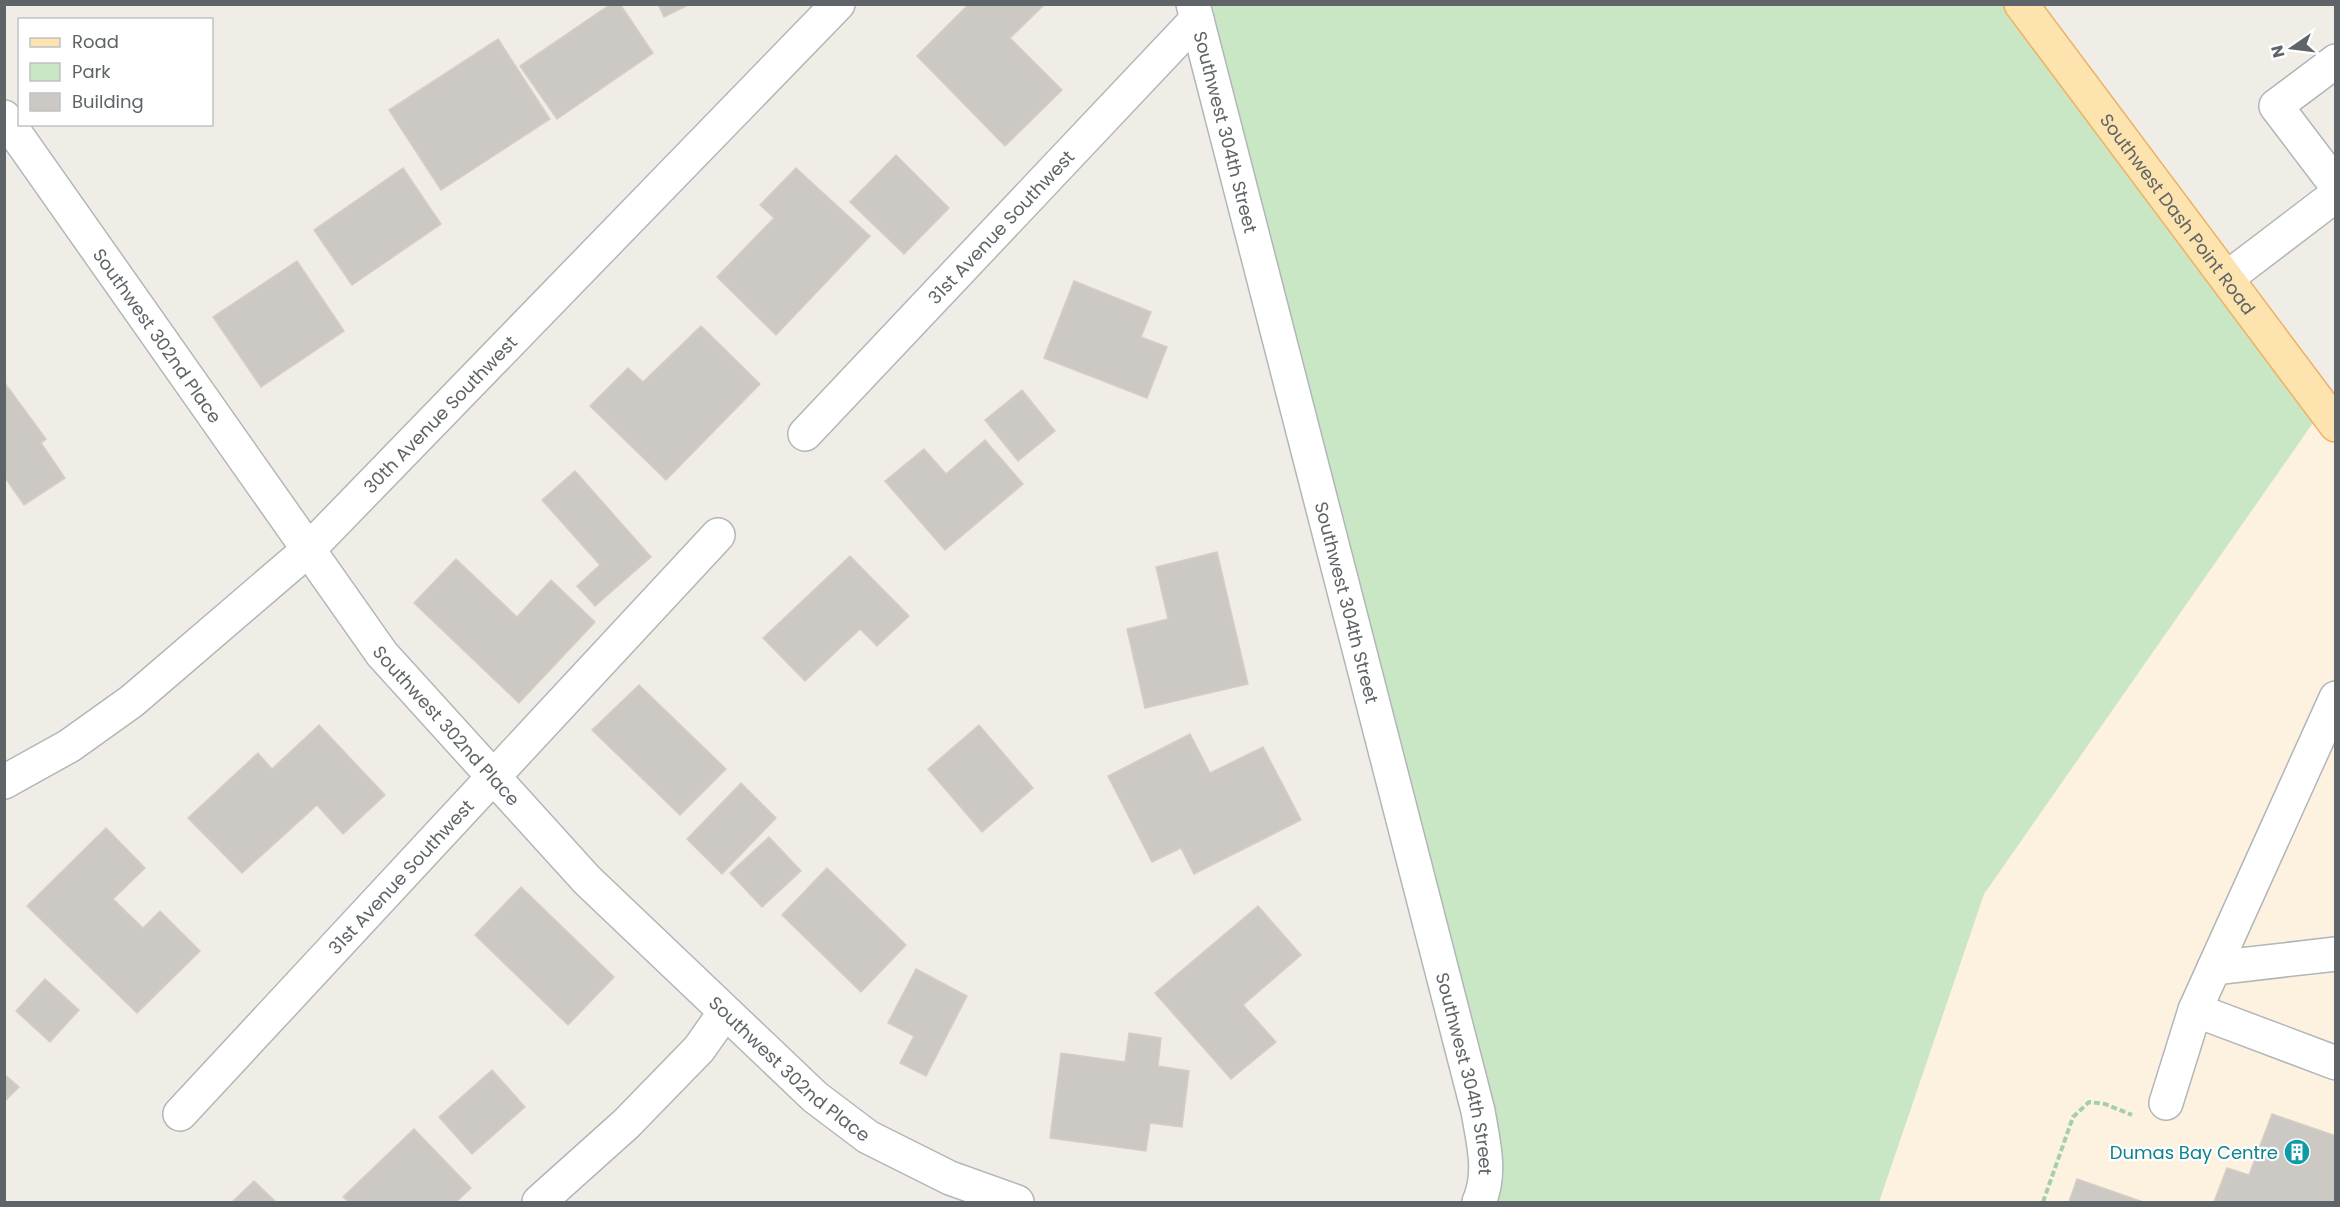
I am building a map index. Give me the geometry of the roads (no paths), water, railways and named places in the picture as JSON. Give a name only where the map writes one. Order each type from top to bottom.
[{"type":"main road","name":"Southwest Dash Point Road","points":[[2021,4],[2336,425]]},
{"type":"street","name":"30th Avenue Southwest","points":[[4,782],[69,746],[132,701],[308,550],[838,4]]},
{"type":"street","name":"31st Avenue Southwest","points":[[805,434],[1195,12]]},
{"type":"street","name":"Southwest 304th Street","points":[[1195,12],[1478,1111],[1486,1169],[1486,1182],[1479,1203]]},
{"type":"street","points":[[2336,61],[2276,106],[2336,185]]},
{"type":"street","name":"Southwest 302nd Place","points":[[4,117],[382,654],[587,880],[815,1097],[868,1137],[950,1178],[1017,1203]]},
{"type":"street","points":[[2227,278],[2336,195]]},
{"type":"street","name":"31st Avenue Southwest","points":[[180,1114],[718,535]]},
{"type":"street","points":[[2166,1103],[2195,1010],[2336,698]]},
{"type":"street","points":[[2214,968],[2336,954]]},
{"type":"street","points":[[2195,1010],[2336,1063]]},
{"type":"street","points":[[539,1203],[626,1124],[691,1058],[725,1012]]},
{"type":"place","name":"Dumas Bay Centre","points":[[2297,1152]]}]
